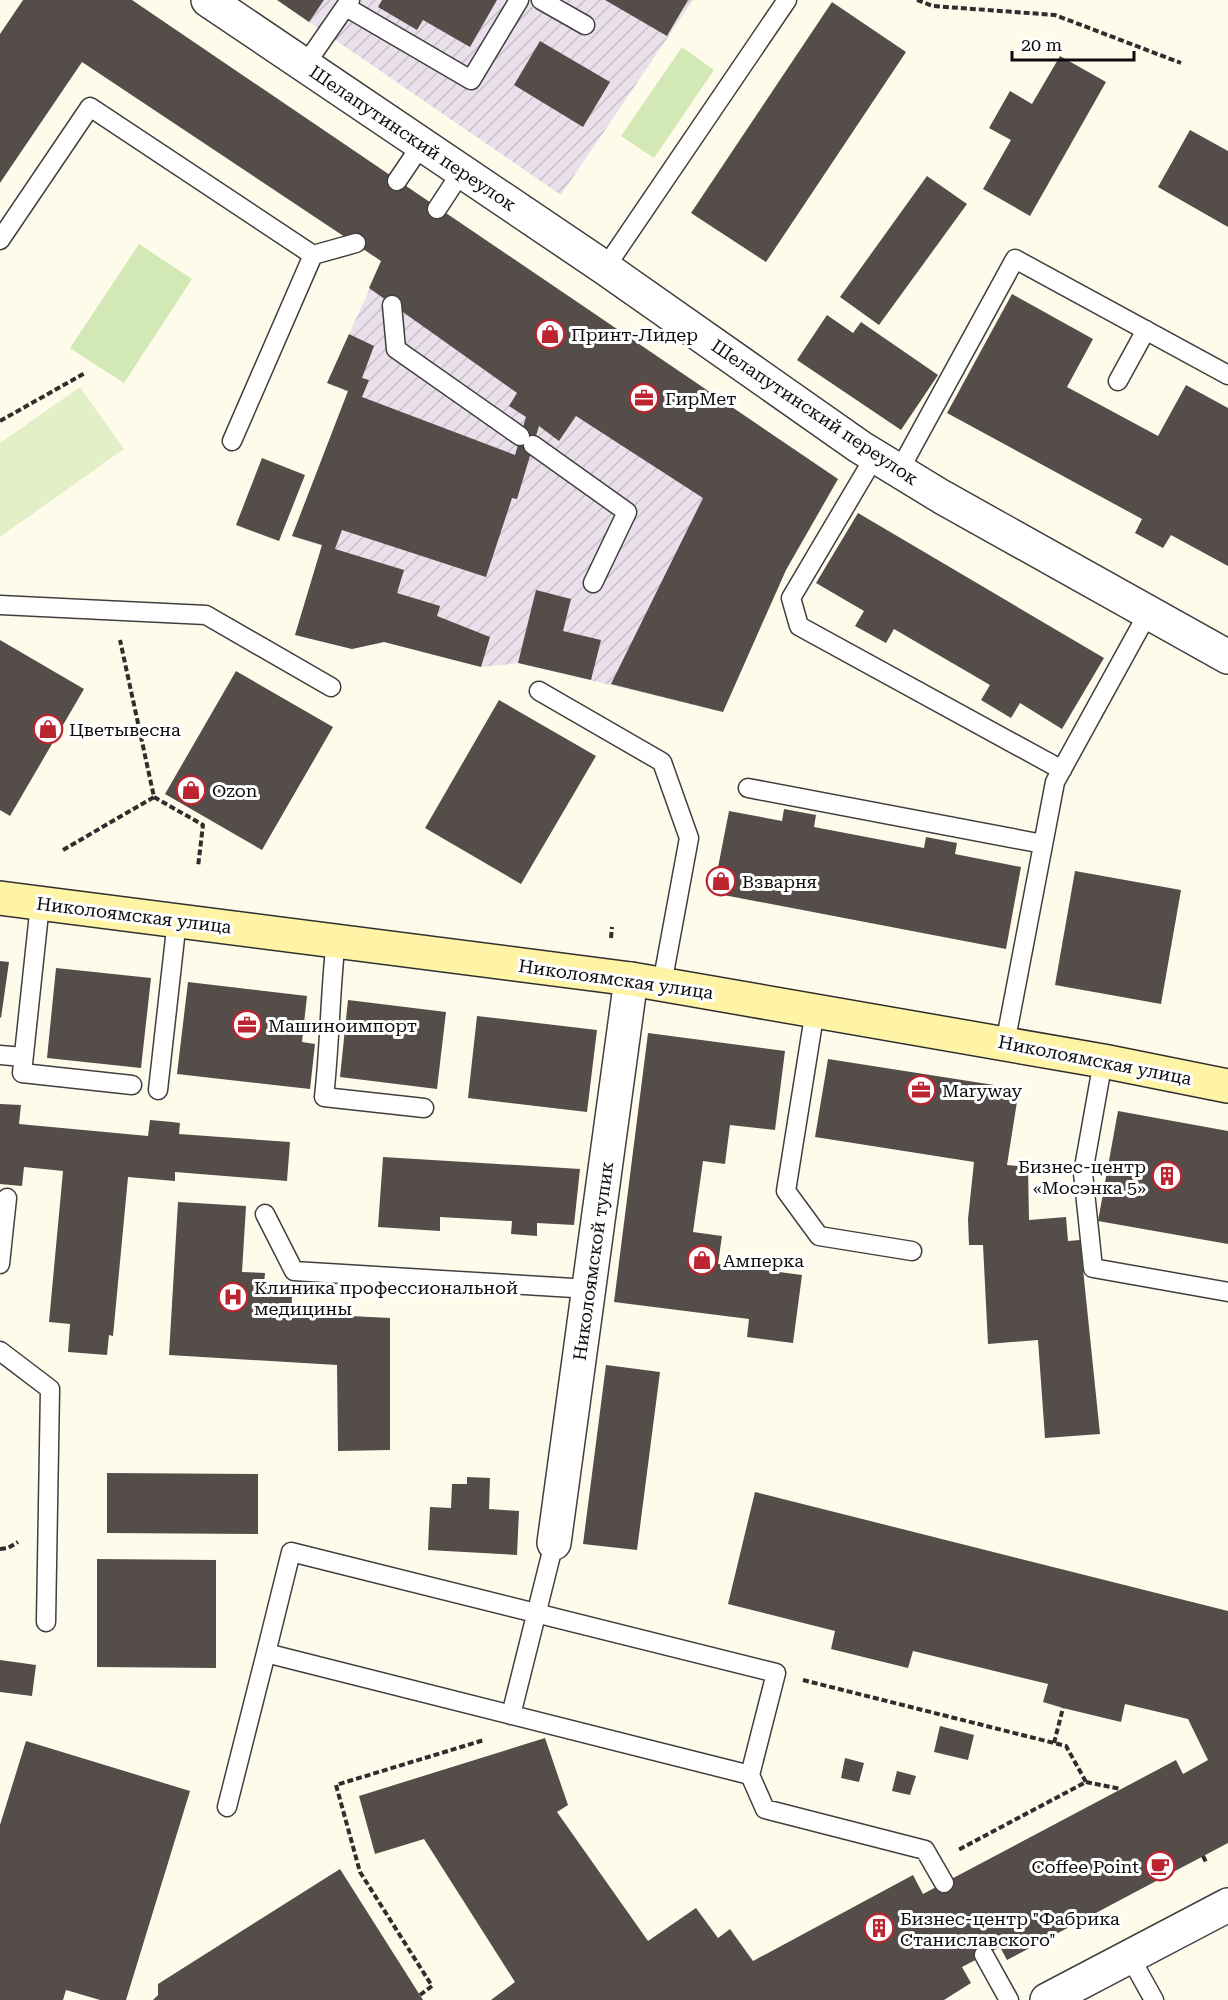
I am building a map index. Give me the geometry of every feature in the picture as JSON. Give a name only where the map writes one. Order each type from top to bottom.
[{"type":"main road","name":"Николоямская улица","points":[[0,898],[336,939],[647,982],[1103,1061],[1228,1086]]},
{"type":"street","name":"Шелапутинский переулок","points":[[208,0],[605,268],[887,463],[1228,657]]},
{"type":"street","name":"Николоямской тупик","points":[[554,1543],[590,1289],[647,982]]},
{"type":"street","points":[[1047,2000],[1228,1905]]},
{"type":"lane","points":[[305,65],[348,4],[471,80],[519,0]]},
{"type":"lane","points":[[541,0],[585,25]]},
{"type":"lane","points":[[605,268],[787,0]]},
{"type":"lane","points":[[0,240],[90,107],[313,255],[356,243]]},
{"type":"lane","points":[[397,181],[422,144]]},
{"type":"lane","points":[[437,209],[462,171]]},
{"type":"lane","points":[[231,441],[313,255]]},
{"type":"lane","points":[[1062,770],[799,626],[791,598],[887,463],[1015,259],[1228,375]]},
{"type":"lane","points":[[392,305],[396,349],[627,512],[592,583]]},
{"type":"lane","points":[[1118,381],[1146,330]]},
{"type":"lane","points":[[0,605],[206,615],[331,687]]},
{"type":"lane","points":[[1005,1044],[1055,782],[1148,613]]},
{"type":"lane","points":[[539,691],[662,762],[689,838],[647,982]]},
{"type":"lane","points":[[748,788],[1043,844]]},
{"type":"lane","points":[[40,904],[22,1073],[132,1085]]},
{"type":"lane","points":[[158,1090],[177,920]]},
{"type":"lane","points":[[336,939],[329,998],[331,1038],[324,1097],[424,1108]]},
{"type":"lane","points":[[815,1010],[786,1191],[819,1236],[912,1251]]},
{"type":"lane","points":[[0,1055],[23,1057]]},
{"type":"lane","points":[[1103,1061],[1083,1173],[1093,1268],[1228,1292]]},
{"type":"lane","points":[[0,1264],[7,1198]]},
{"type":"lane","points":[[265,1214],[294,1271],[590,1289]]},
{"type":"lane","points":[[0,1350],[50,1389],[46,1622]]},
{"type":"lane","points":[[511,1715],[554,1543]]},
{"type":"lane","points":[[227,1807],[291,1552],[776,1673],[750,1775],[765,1809],[925,1850],[944,1883]]},
{"type":"lane","points":[[266,1653],[750,1775]]},
{"type":"lane","points":[[984,1955],[1009,2000]]},
{"type":"lane","points":[[1130,1957],[1154,2000]]},
{"type":"path","points":[[917,0],[933,6],[1055,15],[1181,63]]},
{"type":"path","points":[[0,421],[85,373]]},
{"type":"path","points":[[113,611],[154,797],[203,825],[198,867]]},
{"type":"path","points":[[63,850],[154,797]]},
{"type":"path","points":[[611,939],[612,927]]},
{"type":"path","points":[[0,1549],[8,1548]]},
{"type":"path","points":[[776,1673],[1066,1746],[1086,1782]]},
{"type":"path","points":[[1054,1743],[1063,1708]]},
{"type":"path","points":[[420,1995],[432,1986],[360,1872],[336,1785],[485,1740]]},
{"type":"path","points":[[933,1864],[1086,1782],[1121,1789]]},
{"type":"path","points":[[1203,1856],[1207,1864]]},
{"type":"path","points":[[1088,1917],[1092,1925]]},
{"type":"shaded area","points":[[277,0],[693,0],[561,195]]},
{"type":"shaded area","points":[[413,193],[838,479],[786,570],[723,712],[519,663],[481,667],[385,642],[352,649],[295,635],[322,546],[292,536],[348,392],[327,383]]},
{"type":"green space","points":[[682,47],[714,70],[654,158],[621,136]]},
{"type":"green space","points":[[139,244],[192,279],[124,383],[70,348]]},
{"type":"green space","points":[[80,387],[124,449],[0,537],[0,443]]},
{"type":"building","points":[[23,0],[132,0],[838,479],[786,570],[723,712],[611,684],[703,498],[576,416],[559,441],[539,426],[517,499],[512,498],[486,577],[342,530],[335,549],[404,570],[397,593],[440,606],[437,616],[490,637],[481,667],[384,642],[352,649],[295,635],[322,545],[292,536],[348,391],[327,383],[349,334],[374,346],[362,378],[369,380],[362,397],[515,455],[526,417],[509,406],[517,393],[369,288],[381,261],[82,62],[0,183],[0,34]]},
{"type":"building","points":[[277,0],[324,0],[309,22]]},
{"type":"building","points":[[382,0],[497,0],[470,47],[423,20],[417,30],[378,7]]},
{"type":"building","points":[[605,0],[688,0],[667,36]]},
{"type":"building","points":[[832,2],[906,52],[766,262],[691,213]]},
{"type":"building","points":[[540,41],[610,82],[583,127],[514,85]]},
{"type":"building","points":[[1060,56],[1106,82],[1030,216],[983,189],[1011,140],[989,128],[1010,91],[1032,104]]},
{"type":"building","points":[[1190,130],[1228,151],[1228,227],[1158,187]]},
{"type":"building","points":[[927,176],[967,204],[879,325],[840,297]]},
{"type":"building","points":[[1012,294],[1093,339],[1067,387],[1158,436],[1186,385],[1228,408],[1228,566],[1171,535],[1163,548],[1135,533],[1142,519],[947,413]]},
{"type":"building","points":[[827,315],[853,333],[861,322],[938,375],[901,430],[797,360]]},
{"type":"building","points":[[262,458],[305,475],[279,541],[236,525]]},
{"type":"building","points":[[858,513],[1104,658],[1062,729],[1020,703],[1011,718],[981,700],[990,685],[894,629],[886,643],[855,626],[864,611],[816,583]]},
{"type":"building","points":[[536,590],[571,599],[563,631],[601,640],[591,680],[518,663]]},
{"type":"building","points":[[0,640],[84,689],[10,816],[0,810]]},
{"type":"building","points":[[236,671],[333,727],[262,850],[165,794]]},
{"type":"building","points":[[499,700],[596,756],[521,884],[425,828]]},
{"type":"building","points":[[784,809],[816,815],[814,827],[924,848],[926,837],[957,843],[955,854],[1021,867],[1006,949],[713,893],[729,811],[782,821]]},
{"type":"building","points":[[1075,871],[1181,890],[1161,1004],[1055,985]]},
{"type":"building","points":[[0,961],[9,962],[1,1018],[0,1017]]},
{"type":"building","points":[[56,968],[151,978],[141,1068],[47,1058]]},
{"type":"building","points":[[188,982],[307,996],[302,1042],[315,1044],[310,1089],[177,1074]]},
{"type":"building","points":[[348,1000],[446,1012],[437,1089],[340,1077]]},
{"type":"building","points":[[477,1016],[597,1030],[587,1112],[468,1098]]},
{"type":"building","points":[[648,1033],[785,1051],[775,1130],[730,1125],[725,1164],[703,1161],[693,1232],[722,1236],[718,1264],[802,1275],[793,1343],[747,1337],[749,1319],[614,1302]]},
{"type":"building","points":[[828,1059],[1019,1089],[1007,1165],[1028,1167],[1029,1220],[1066,1217],[1068,1241],[1080,1240],[1100,1434],[1045,1438],[1038,1340],[988,1344],[983,1245],[969,1245],[968,1219],[974,1162],[815,1137]]},
{"type":"building","points":[[0,1104],[21,1105],[19,1124],[148,1136],[150,1120],[180,1123],[179,1134],[290,1142],[287,1181],[175,1172],[175,1181],[128,1177],[113,1336],[109,1335],[107,1355],[68,1352],[70,1324],[49,1322],[63,1171],[24,1167],[22,1186],[0,1184]]},
{"type":"building","name":"Бизнес-центр «Мосэнка 5»","points":[[1118,1111],[1228,1131],[1228,1244],[1098,1221]]},
{"type":"building","points":[[383,1157],[580,1169],[574,1225],[537,1223],[537,1236],[511,1234],[512,1221],[440,1217],[440,1231],[378,1227]]},
{"type":"building","points":[[178,1202],[246,1206],[242,1272],[265,1273],[264,1284],[273,1295],[292,1297],[291,1313],[390,1318],[390,1450],[338,1451],[337,1365],[169,1355]]},
{"type":"building","points":[[606,1365],[660,1372],[637,1550],[583,1544]]},
{"type":"building","points":[[107,1473],[258,1474],[258,1534],[107,1533]]},
{"type":"building","points":[[467,1477],[490,1478],[489,1509],[519,1511],[517,1555],[428,1550],[430,1507],[451,1508],[452,1484],[467,1484]]},
{"type":"building","points":[[755,1492],[1228,1611],[1228,1843],[1007,1960],[1000,1947],[962,1967],[971,1983],[944,2000],[491,2000],[515,1982],[424,1839],[375,1854],[359,1796],[545,1738],[568,1805],[557,1812],[648,1941],[696,1908],[718,1938],[730,1929],[753,1961],[913,1875],[923,1894],[1176,1760],[1183,1774],[1208,1760],[1188,1719],[1125,1704],[1121,1722],[1063,1708],[1043,1702],[1048,1684],[913,1651],[908,1668],[831,1649],[835,1631],[728,1604]]},
{"type":"building","points":[[97,1559],[216,1560],[216,1668],[97,1667]]},
{"type":"building","points":[[0,1660],[36,1665],[32,1696],[0,1692]]},
{"type":"building","points":[[940,1726],[974,1735],[968,1760],[934,1752]]},
{"type":"building","points":[[26,1741],[190,1791],[126,2000],[100,2000],[66,1990],[63,2000],[0,2000],[0,1825]]},
{"type":"building","points":[[845,1758],[864,1763],[859,1782],[841,1778]]},
{"type":"building","points":[[897,1771],[916,1776],[910,1795],[892,1791]]},
{"type":"building","points":[[340,1869],[423,2000],[153,2000],[158,1995],[158,1984]]},
{"type":"place","name":"Принт-Лидер","points":[[550,334]]},
{"type":"place","name":"ГирМет","points":[[644,398]]},
{"type":"place","name":"Цветывесна","points":[[48,729]]},
{"type":"place","name":"Ozon","points":[[191,790]]},
{"type":"place","name":"Взварня","points":[[721,881]]},
{"type":"place","name":"Машиноимпорт","points":[[247,1025]]},
{"type":"place","name":"Maryway","points":[[921,1090]]},
{"type":"place","name":"Бизнес-центр «Мосэнка 5»","points":[[1167,1176]]},
{"type":"place","name":"Амперка","points":[[702,1260]]},
{"type":"place","name":"Клиника профессиональной медицины","points":[[233,1297]]},
{"type":"place","name":"Coffee Point","points":[[1160,1866]]},
{"type":"place","name":"Бизнес-центр \"Фабрика Станиславского\"","points":[[879,1928]]}]
